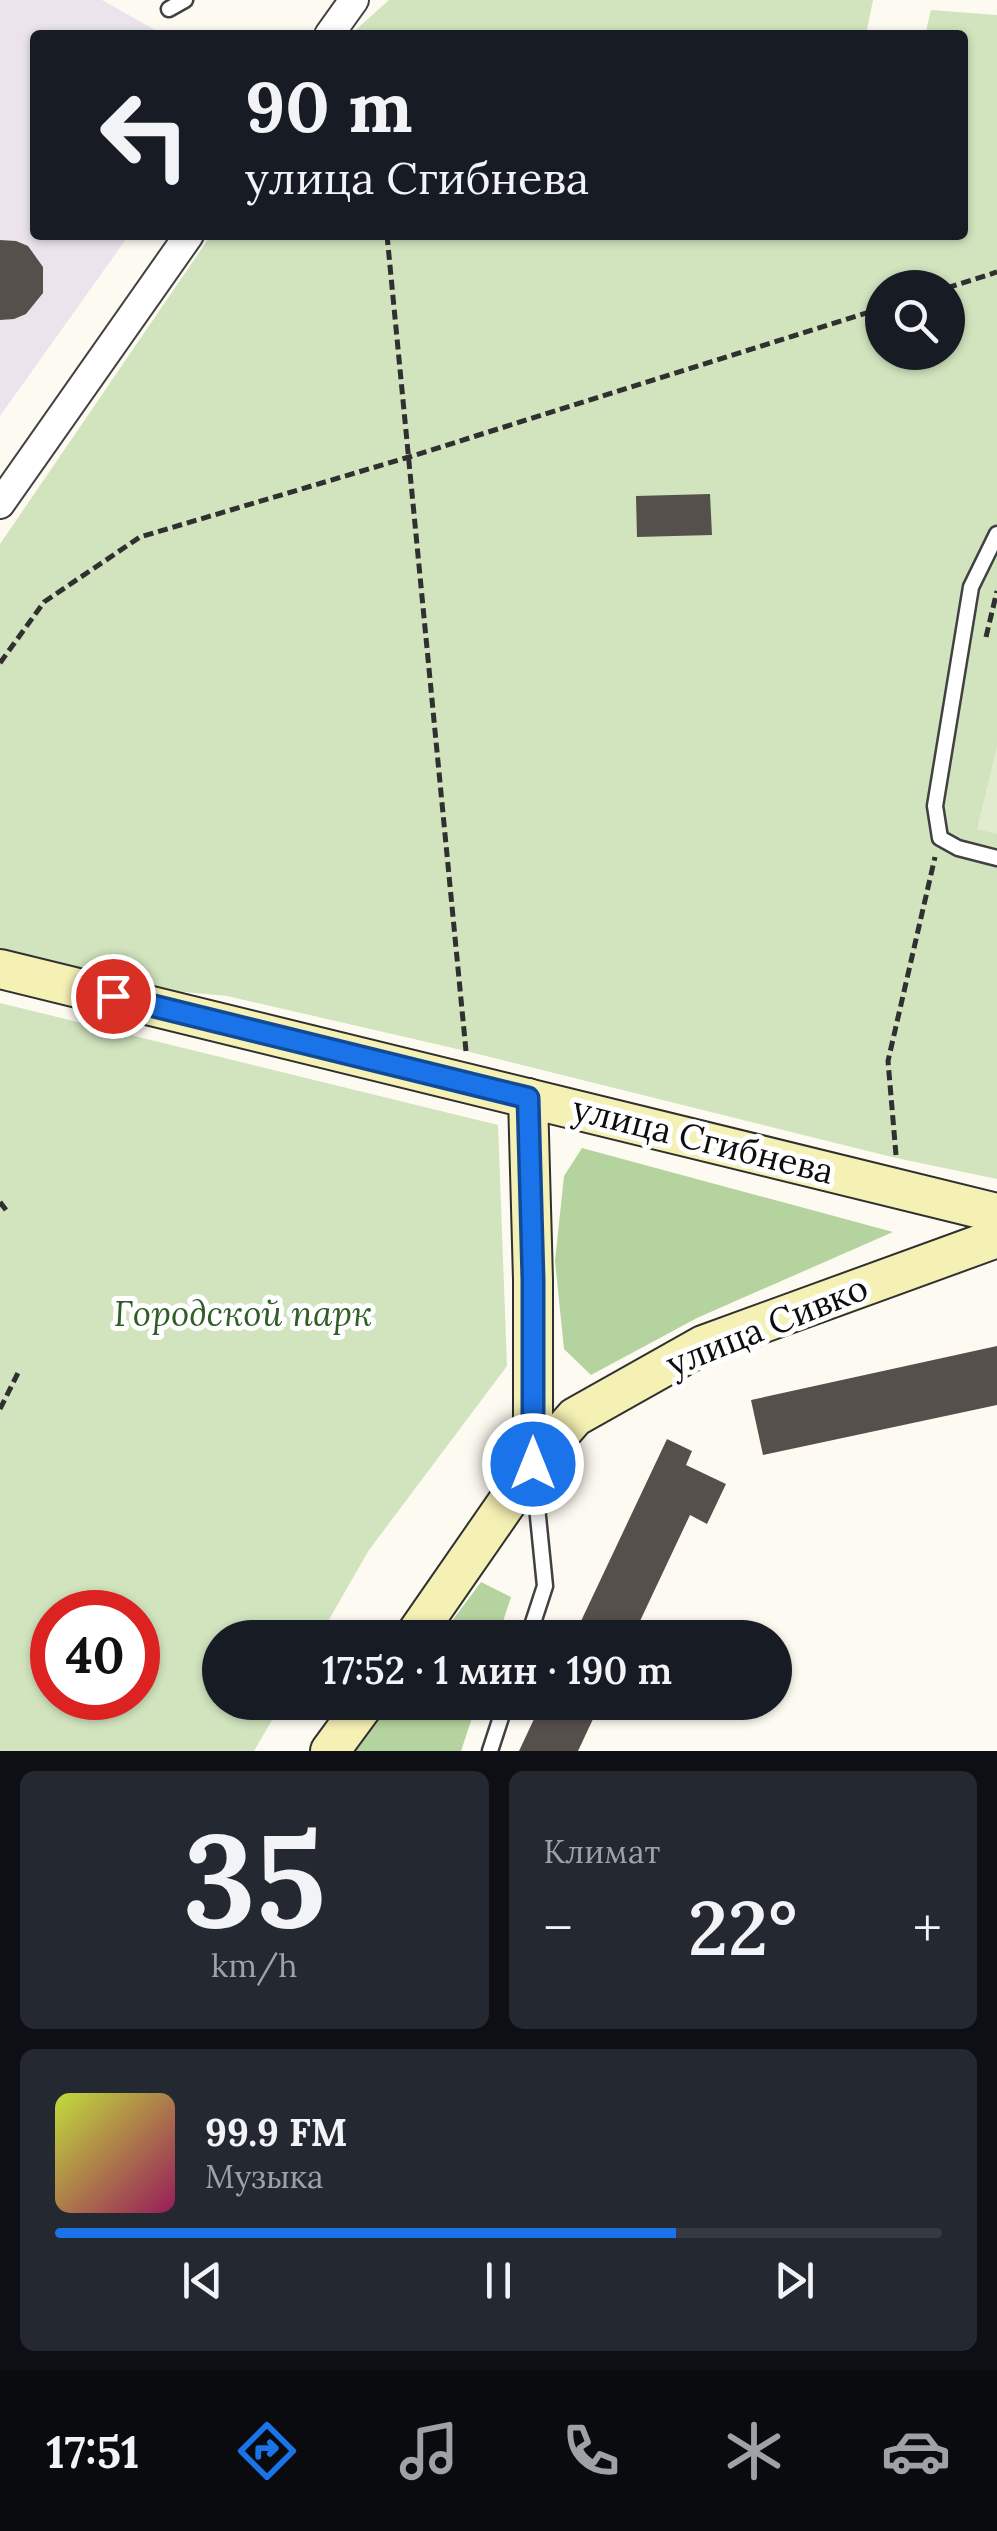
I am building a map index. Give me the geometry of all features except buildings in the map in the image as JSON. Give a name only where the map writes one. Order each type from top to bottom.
[{"type":"street","points":[[333,30],[354,0]]},
{"type":"street","points":[[0,504],[185,240]]},
{"type":"street","name":"улица Сгибнева","points":[[0,968],[997,1213]]},
{"type":"street","points":[[528,1098],[533,1464]]},
{"type":"street","name":"улица Сивко","points":[[425,1620],[533,1464],[575,1418],[703,1345],[997,1238]]},
{"type":"street","points":[[330,1751],[353,1720]]},
{"type":"lane","points":[[170,9],[186,0]]},
{"type":"lane","points":[[997,534],[970,587],[935,806],[940,838],[958,848],[997,858]]},
{"type":"lane","points":[[533,1464],[545,1586],[534,1620]]},
{"type":"lane","points":[[490,1751],[500,1720]]},
{"type":"path","points":[[387,240],[466,1051]]},
{"type":"path","points":[[965,282],[997,272]]},
{"type":"path","points":[[0,664],[44,602],[140,537],[409,458],[865,313]]},
{"type":"path","points":[[984,648],[997,591]]},
{"type":"path","points":[[896,1158],[888,1061],[940,838]]},
{"type":"path","points":[[0,1202],[9,1214]]},
{"type":"path","points":[[0,1409],[18,1372]]},
{"type":"shaded area","points":[[0,0],[102,0],[155,30],[30,30],[30,240],[125,240],[0,416]]},
{"type":"green space","points":[[389,0],[873,0],[867,30],[356,30]]},
{"type":"green space","points":[[931,10],[997,15],[997,1179],[227,996],[152,989],[0,952],[0,544],[208,240],[968,240],[968,30],[926,30]]},
{"type":"green space","points":[[997,746],[997,834],[977,829]]},
{"type":"green space","name":"Городской парк","points":[[0,1003],[498,1125],[507,1366],[369,1550],[329,1620],[202,1620],[202,1720],[272,1720],[254,1751],[0,1751]]},
{"type":"green space","points":[[582,1148],[893,1232],[697,1318],[591,1375],[564,1349],[555,1261],[564,1176]]},
{"type":"green space","points":[[481,1582],[511,1597],[504,1620],[453,1620]]},
{"type":"green space","points":[[377,1720],[471,1720],[461,1751],[354,1751]]},
{"type":"route","points":[[113,996],[528,1098],[533,1464]]}]
